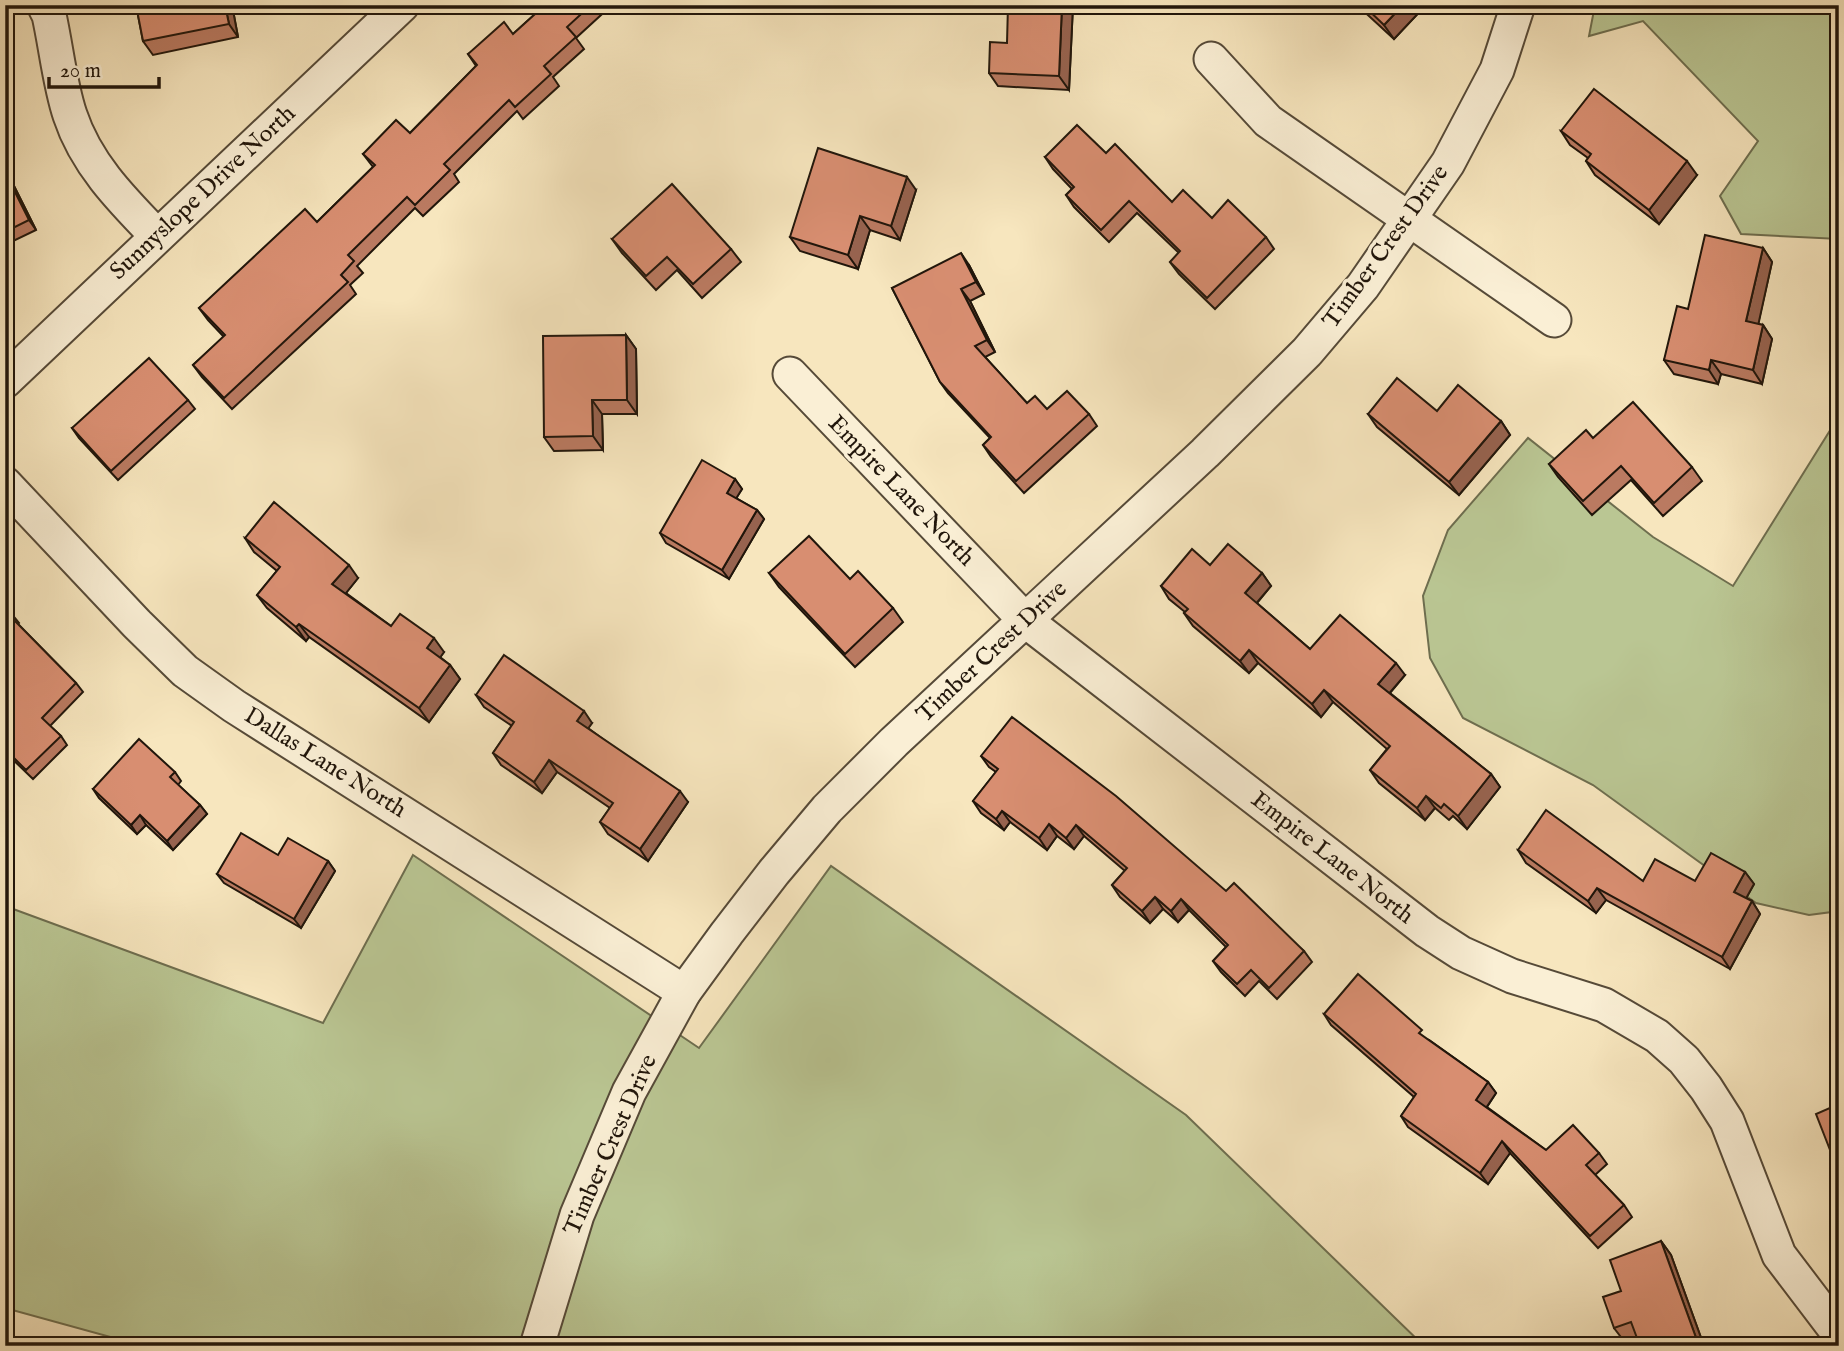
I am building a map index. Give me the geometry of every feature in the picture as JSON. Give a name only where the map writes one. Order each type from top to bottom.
[{"type":"street","points":[[44,5],[49,15],[70,115],[88,155],[115,192],[157,236]]},
{"type":"street","name":"Sunnyslope Drive North","points":[[5,381],[402,5]]},
{"type":"street","name":"Timber Crest Drive","points":[[537,1346],[582,1202],[629,1092],[684,992],[774,872],[827,808],[894,742],[1205,453],[1307,352],[1363,286],[1448,163],[1497,70],[1518,5]]},
{"type":"street","points":[[1211,59],[1268,121],[1554,320]]},
{"type":"street","name":"Empire Lane North","points":[[790,374],[1026,621],[1427,931],[1461,953],[1512,976],[1604,1005],[1657,1036],[1684,1060],[1727,1121],[1779,1255],[1839,1334]]},
{"type":"street","name":"Dallas Lane North","points":[[5,484],[184,671],[234,706],[684,992]]},
{"type":"green space","points":[[1595,5],[1839,5],[1839,239],[1741,234],[1720,196],[1758,141],[1643,21],[1589,36]]},
{"type":"green space","points":[[1839,416],[1839,911],[1809,915],[1756,903],[1593,785],[1463,718],[1430,658],[1423,596],[1448,530],[1528,438],[1653,537],[1733,586]]},
{"type":"green space","points":[[413,855],[699,1048],[831,866],[1186,1115],[1424,1346],[143,1346],[5,1308],[5,906],[323,1023]]},
{"type":"building","points":[[136,5],[225,5],[229,24],[143,41]]},
{"type":"building","points":[[545,5],[591,5],[567,27],[576,37],[544,66],[551,74],[515,107],[509,100],[444,164],[450,170],[415,205],[407,197],[348,255],[354,261],[341,275],[348,282],[224,398],[193,365],[225,335],[199,308],[305,209],[317,222],[375,165],[363,154],[396,120],[410,133],[477,65],[468,54],[504,22],[513,34]]},
{"type":"building","points":[[1008,5],[1062,5],[1059,76],[989,73],[990,42],[1007,43]]},
{"type":"building","points":[[1363,5],[1403,5],[1384,25]]},
{"type":"building","points":[[1594,89],[1687,161],[1649,210],[1586,161],[1591,154],[1561,131]]},
{"type":"building","points":[[1077,125],[1106,153],[1115,144],[1172,202],[1183,190],[1212,218],[1228,200],[1266,237],[1207,298],[1170,262],[1180,251],[1129,201],[1101,230],[1066,195],[1074,187],[1045,157]]},
{"type":"building","points":[[818,148],[907,177],[891,226],[860,216],[848,255],[790,237]]},
{"type":"building","points":[[5,172],[29,220],[5,232]]},
{"type":"building","points":[[672,184],[731,249],[693,284],[667,257],[646,276],[612,239]]},
{"type":"building","points":[[1705,235],[1763,248],[1746,321],[1763,325],[1753,370],[1711,360],[1709,370],[1664,360],[1677,306],[1688,309]]},
{"type":"building","points":[[961,253],[976,282],[961,289],[987,340],[975,346],[1027,403],[1035,396],[1047,409],[1067,391],[1089,414],[1016,481],[983,445],[991,437],[940,382],[892,288]]},
{"type":"building","points":[[626,335],[627,400],[592,400],[593,436],[544,437],[543,336]]},
{"type":"building","points":[[149,358],[188,400],[111,471],[72,428]]},
{"type":"building","points":[[1397,378],[1437,411],[1458,385],[1501,421],[1449,482],[1368,414]]},
{"type":"building","points":[[1633,402],[1692,467],[1654,503],[1621,466],[1583,501],[1549,464],[1586,430],[1593,438]]},
{"type":"building","points":[[702,460],[735,479],[727,493],[757,510],[722,570],[660,533]]},
{"type":"building","points":[[274,502],[349,565],[332,584],[391,626],[400,614],[434,638],[427,648],[450,665],[419,708],[299,624],[296,627],[257,595],[280,567],[245,538]]},
{"type":"building","points":[[809,536],[850,579],[858,571],[893,608],[845,654],[769,573]]},
{"type":"building","points":[[1228,544],[1262,573],[1245,593],[1310,649],[1340,615],[1396,663],[1378,684],[1491,774],[1458,816],[1444,804],[1441,808],[1426,796],[1417,808],[1370,770],[1390,746],[1324,690],[1312,704],[1249,650],[1240,661],[1184,613],[1188,609],[1161,586],[1192,549],[1210,565]]},
{"type":"building","points":[[5,606],[12,614],[10,616],[76,683],[42,718],[61,736],[26,770],[5,749],[5,685],[8,683],[5,680]]},
{"type":"building","points":[[504,655],[584,711],[577,721],[680,791],[640,849],[600,822],[613,803],[549,760],[534,782],[493,753],[514,722],[476,695]]},
{"type":"building","points":[[1012,717],[1116,796],[1226,891],[1234,883],[1304,951],[1269,988],[1251,970],[1237,984],[1213,961],[1228,945],[1181,899],[1171,911],[1155,897],[1142,911],[1112,885],[1127,868],[1076,825],[1066,838],[1049,824],[1039,838],[1002,811],[996,819],[973,801],[998,769],[981,756]]},
{"type":"building","points":[[139,739],[175,772],[170,777],[200,805],[167,841],[140,815],[131,825],[93,789]]},
{"type":"building","points":[[1546,810],[1643,881],[1655,859],[1695,881],[1711,853],[1745,872],[1734,892],[1752,901],[1722,957],[1597,888],[1588,901],[1518,850]]},
{"type":"building","points":[[241,833],[278,855],[288,838],[328,861],[294,919],[217,874]]},
{"type":"building","points":[[1358,974],[1422,1030],[1419,1033],[1488,1082],[1476,1100],[1546,1150],[1573,1125],[1599,1153],[1586,1165],[1624,1205],[1590,1236],[1502,1141],[1480,1173],[1401,1116],[1416,1094],[1324,1014]]},
{"type":"building","points":[[1839,1104],[1839,1173],[1816,1114]]},
{"type":"building","points":[[1661,1241],[1699,1346],[1640,1346],[1631,1322],[1614,1328],[1603,1297],[1621,1291],[1610,1260]]}]
